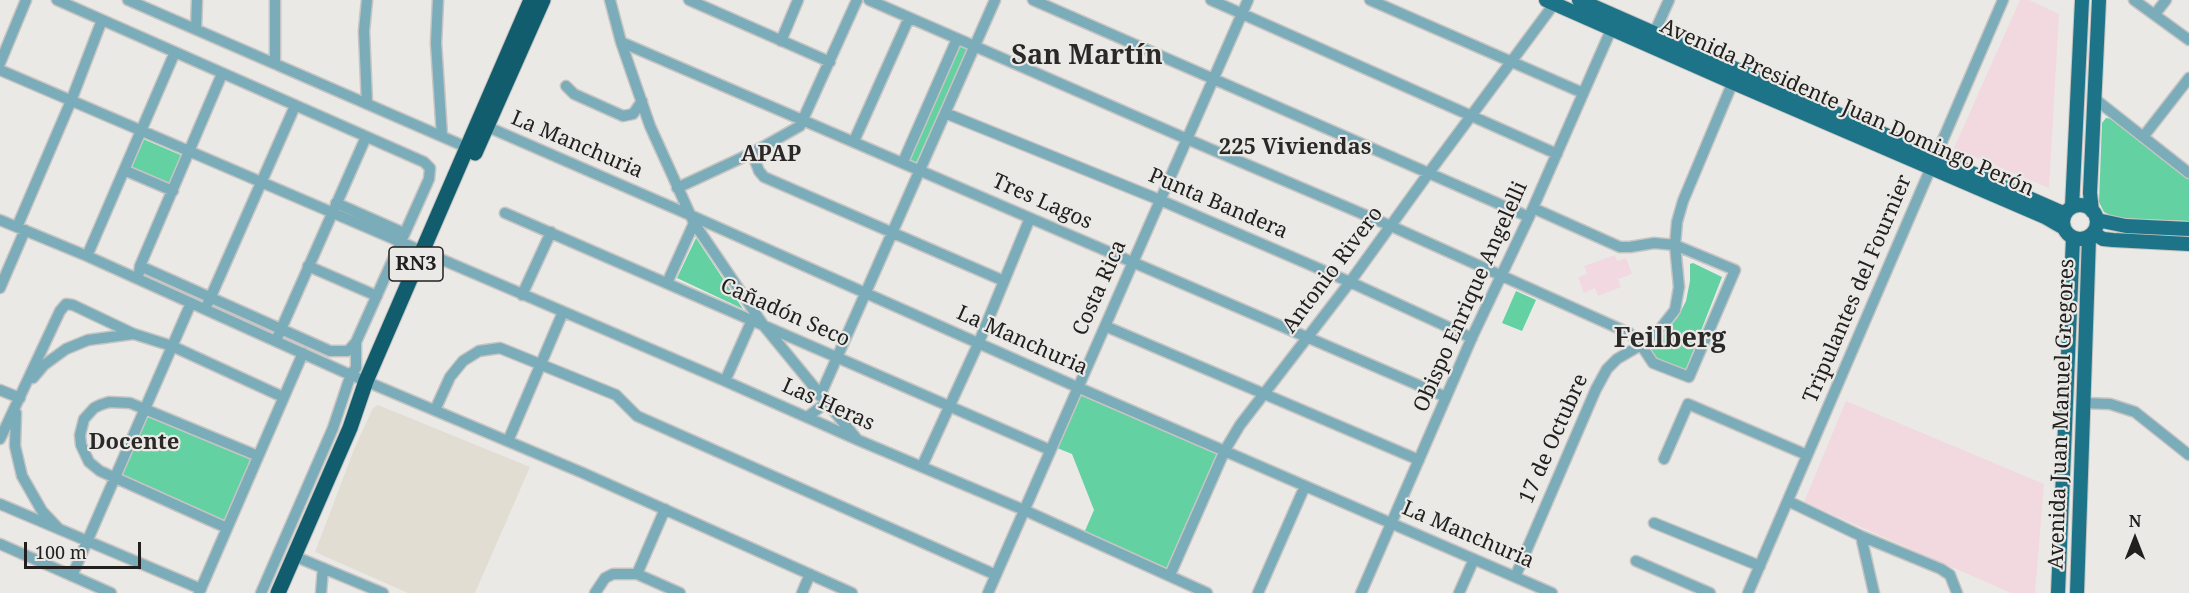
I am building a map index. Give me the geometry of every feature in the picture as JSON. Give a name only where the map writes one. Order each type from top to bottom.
[{"type":"highway","points":[[483,125],[531,0]]},
{"type":"highway","points":[[471,149],[543,0]]},
{"type":"highway","name":"RN3","points":[[294,556],[471,149]]},
{"type":"highway","points":[[278,593],[294,556]]},
{"type":"main road","name":"Avenida Presidente Juan Domingo Perón","points":[[1579,0],[1615,23]]},
{"type":"main road","name":"Avenida Juan Manuel Gregores","points":[[2058,593],[2068,222],[2082,0]]},
{"type":"main road","points":[[2094,215],[2090,193],[2099,0]]},
{"type":"main road","name":"Avenida Presidente Juan Domingo Perón","points":[[1553,1],[1615,23],[2068,222]]},
{"type":"main road","points":[[2189,229],[2126,226],[2094,215],[2083,206],[2068,222],[2079,239],[2091,235],[2114,240],[2189,244]]},
{"type":"main road","name":"Avenida Juan Manuel Gregores","points":[[2077,593],[2091,235],[2094,215]]},
{"type":"street","points":[[0,63],[26,0]]},
{"type":"street","points":[[57,0],[424,162],[430,168],[429,179],[356,342],[358,361],[351,374],[333,428],[261,593]]},
{"type":"street","points":[[128,0],[471,149]]},
{"type":"street","points":[[196,29],[197,0]]},
{"type":"street","points":[[275,0],[275,64]]},
{"type":"street","points":[[367,0],[364,31],[367,104]]},
{"type":"street","points":[[438,0],[436,43],[442,136]]},
{"type":"street","points":[[610,0],[621,42],[650,126],[676,188],[692,219],[764,326],[858,440]]},
{"type":"street","points":[[689,0],[830,62]]},
{"type":"street","points":[[781,40],[798,0]]},
{"type":"street","points":[[676,188],[796,130],[805,120],[857,0]]},
{"type":"street","points":[[869,0],[1391,226],[1629,333],[1641,345],[1653,363],[1689,377],[1735,270],[1675,244],[1654,243],[1620,247],[1428,174],[1033,0]]},
{"type":"street","points":[[807,417],[823,400],[865,293],[995,0]]},
{"type":"street","points":[[1211,0],[1557,154]]},
{"type":"street","name":"Costa Rica","points":[[988,593],[1248,0]]},
{"type":"street","points":[[1370,0],[1583,93]]},
{"type":"street","points":[[1651,39],[1668,0]]},
{"type":"street","name":"Tripulantes del Fournier","points":[[1748,593],[2003,0]]},
{"type":"street","points":[[2134,0],[2189,40]]},
{"type":"street","points":[[2155,14],[2166,0]]},
{"type":"street","name":"Antonio Rivero","points":[[1170,575],[1225,450],[1263,395],[1350,282],[1512,62],[1553,1]]},
{"type":"street","points":[[854,141],[909,18]]},
{"type":"street","points":[[0,288],[102,20]]},
{"type":"street","name":"Obispo Enrique Angelelli","points":[[1361,593],[1472,338],[1615,23]]},
{"type":"street","points":[[903,162],[957,39]]},
{"type":"street","name":"Tres Lagos","points":[[621,42],[1446,397]]},
{"type":"street","points":[[87,256],[175,52]]},
{"type":"street","name":"Las Heras","points":[[0,70],[261,183],[333,208],[402,238],[426,254],[1024,510],[1207,593]]},
{"type":"street","points":[[138,279],[140,266],[222,74]]},
{"type":"street","name":"17 de Octubre","points":[[1515,577],[1607,369],[1617,359],[1641,345],[1665,324],[1675,310],[1679,287],[1675,244],[1677,222],[1683,201],[1735,76]]},
{"type":"street","points":[[2143,137],[2189,78]]},
{"type":"street","points":[[566,86],[574,94],[650,126]]},
{"type":"street","points":[[2094,99],[2189,173]]},
{"type":"street","points":[[623,116],[633,114],[642,101]]},
{"type":"street","points":[[206,309],[295,106]]},
{"type":"street","name":"Punta Bandera","points":[[945,113],[1160,200],[1350,282],[1472,338]]},
{"type":"street","name":"La Manchuria","points":[[483,125],[692,219],[1552,593]]},
{"type":"street","points":[[275,341],[366,137]]},
{"type":"street","points":[[752,153],[764,177],[1004,281]]},
{"type":"street","points":[[124,170],[173,191]]},
{"type":"street","name":"Cañadón Seco","points":[[505,213],[1050,450]]},
{"type":"street","points":[[922,466],[979,342],[1030,218]]},
{"type":"street","points":[[667,283],[692,219]]},
{"type":"street","points":[[0,220],[665,509],[852,593]]},
{"type":"street","points":[[522,295],[551,232]]},
{"type":"street","points":[[140,266],[330,351],[348,351],[356,342]]},
{"type":"street","points":[[308,266],[376,296]]},
{"type":"street","points":[[72,576],[191,303]]},
{"type":"street","points":[[0,439],[60,311],[66,304],[73,305],[134,334],[172,346],[283,397]]},
{"type":"street","points":[[508,441],[563,312]]},
{"type":"street","points":[[725,381],[752,320]]},
{"type":"street","points":[[1105,326],[1419,460]]},
{"type":"street","points":[[58,528],[42,511],[22,476],[14,430],[20,398],[44,365],[66,349],[88,340],[134,334]]},
{"type":"street","points":[[435,410],[454,370],[471,354],[490,348],[500,348],[616,395],[637,416],[996,575]]},
{"type":"street","points":[[0,504],[200,591],[303,353]]},
{"type":"street","points":[[0,390],[20,398]]},
{"type":"street","points":[[227,528],[100,471],[89,462],[84,454],[80,435],[84,419],[94,408],[109,402],[130,403],[258,456]]},
{"type":"street","points":[[2084,403],[2110,404],[2135,412],[2189,455]]},
{"type":"street","points":[[1664,459],[1688,404],[1807,455]]},
{"type":"street","points":[[1258,593],[1305,486]]},
{"type":"street","points":[[1788,501],[1861,536],[1941,569],[1950,575],[1957,593]]},
{"type":"street","points":[[637,574],[665,509]]},
{"type":"street","points":[[1653,523],[1760,566]]},
{"type":"street","points":[[1861,536],[1874,593]]},
{"type":"street","points":[[0,544],[111,593]]},
{"type":"street","points":[[294,556],[383,593]]},
{"type":"street","points":[[1459,593],[1474,559]]},
{"type":"street","points":[[1636,561],[1710,593]]},
{"type":"street","points":[[321,593],[323,568]]},
{"type":"street","points":[[595,593],[605,578],[613,574],[637,574],[680,593]]},
{"type":"street","points":[[802,593],[810,574]]},
{"type":"shaded area","points":[[2020,0],[2029,0],[2059,14],[2049,188],[1954,148]]},
{"type":"shaded area","points":[[1615,255],[1617,261],[1626,258],[1632,274],[1618,279],[1621,287],[1598,296],[1595,288],[1584,293],[1578,277],[1587,274],[1584,266]]},
{"type":"shaded area","points":[[1846,401],[2044,484],[2035,593],[2011,593],[1804,502]]},
{"type":"shaded area","points":[[378,405],[530,467],[475,593],[408,593],[315,552],[355,447],[373,408]]},
{"type":"green space","points":[[960,45],[968,50],[916,163],[909,159]]},
{"type":"green space","points":[[2106,118],[2113,119],[2189,178],[2189,221],[2116,218],[2104,212],[2099,202],[2102,123]]},
{"type":"green space","points":[[143,139],[183,156],[171,186],[130,167]]},
{"type":"green space","points":[[696,238],[743,309],[677,278]]},
{"type":"green space","points":[[1693,263],[1722,277],[1686,369],[1680,369],[1651,355],[1650,350],[1678,317],[1686,301],[1690,281],[1690,264]]},
{"type":"green space","points":[[1516,291],[1536,300],[1522,331],[1502,323]]},
{"type":"green space","points":[[1080,394],[1217,453],[1166,569],[1084,533],[1094,510],[1072,454],[1057,448]]},
{"type":"green space","points":[[149,414],[252,459],[226,521],[121,476]]},
{"type":"district","name":"San Martín","points":[[1087,56]]},
{"type":"district","name":"225 Viviendas","points":[[1295,148]]},
{"type":"district","name":"APAP","points":[[771,155]]},
{"type":"district","name":"Feilberg","points":[[1670,339]]},
{"type":"district","name":"Docente","points":[[134,443]]}]
